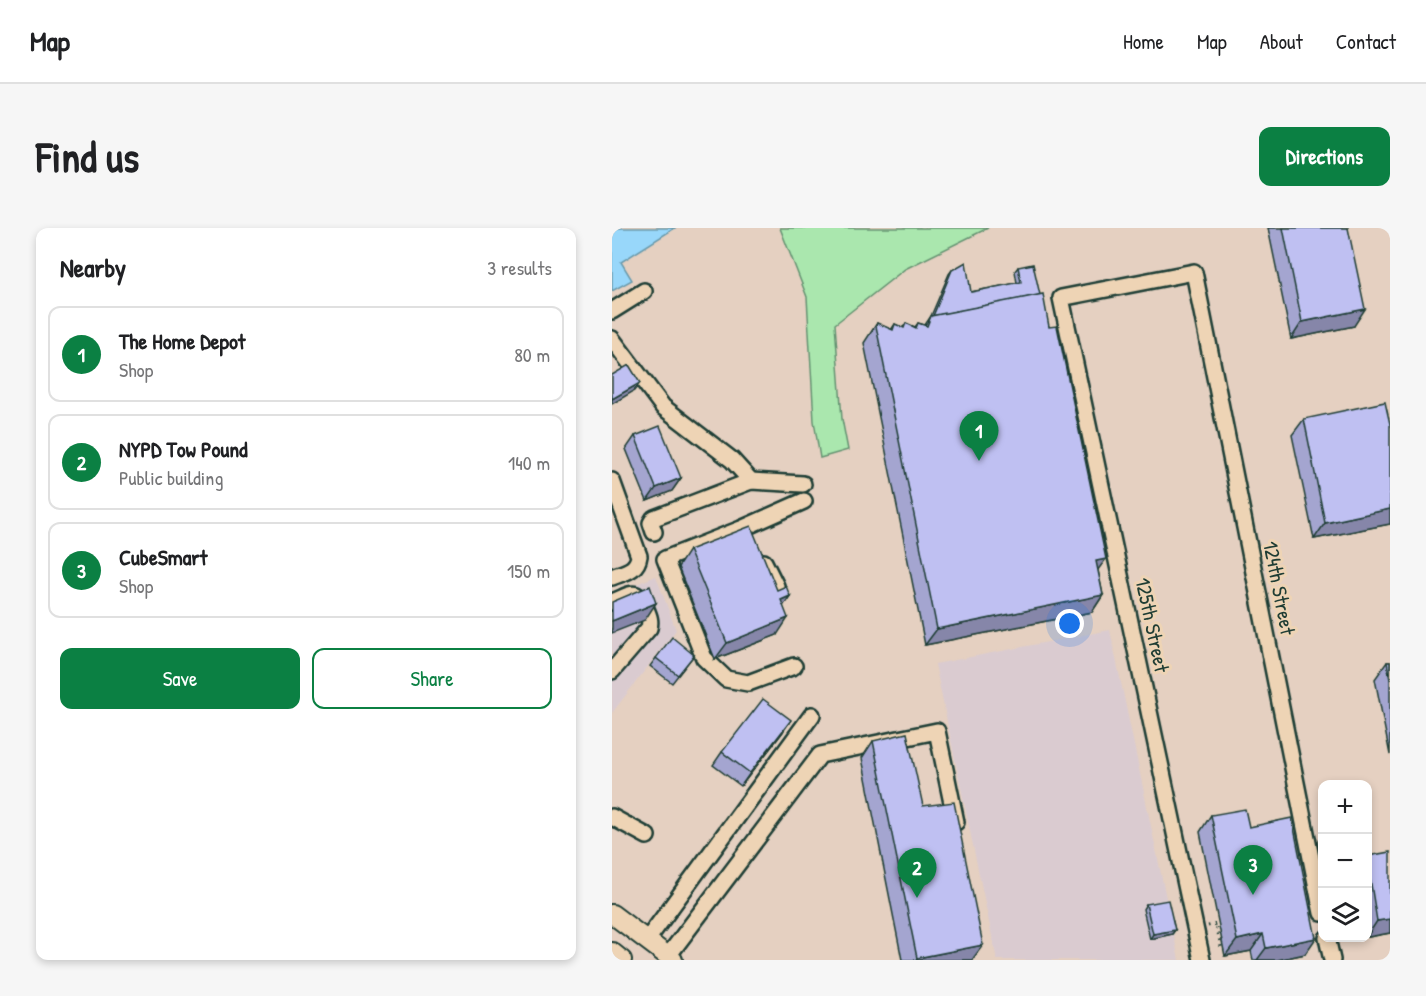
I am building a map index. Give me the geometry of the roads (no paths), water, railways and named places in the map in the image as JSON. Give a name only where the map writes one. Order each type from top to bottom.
[{"type":"main road","points":[[612,914],[670,958]]},
{"type":"main road","points":[[612,952],[622,960]]},
{"type":"lane","name":"124th Street","points":[[1061,298],[1194,272],[1318,888]]},
{"type":"lane","points":[[612,311],[644,291]]},
{"type":"lane","name":"125th Street","points":[[1061,298],[1202,960]]},
{"type":"lane","points":[[612,339],[663,407],[732,460],[751,482]]},
{"type":"lane","points":[[612,481],[639,556],[638,564],[634,568],[612,577]]},
{"type":"lane","points":[[654,532],[651,523],[654,519],[751,482],[803,484]]},
{"type":"lane","points":[[794,666],[748,683],[726,680],[704,658],[665,559],[752,536],[804,501]]},
{"type":"lane","points":[[752,536],[776,586]]},
{"type":"lane","points":[[612,602],[632,595],[642,597],[651,624],[612,671]]},
{"type":"lane","points":[[612,657],[630,650]]},
{"type":"lane","points":[[647,940],[812,715]]},
{"type":"lane","points":[[670,958],[820,755],[937,731],[958,834]]},
{"type":"lane","points":[[612,817],[646,836]]},
{"type":"lane","points":[[1328,942],[1332,960]]},
{"type":"water","points":[[612,228],[675,228],[621,262],[632,280],[612,291]]},
{"type":"place","name":"The Home Depot","points":[[979,461]]},
{"type":"place","name":"CubeSmart","points":[[1253,895]]},
{"type":"place","name":"NYPD Tow Pound","points":[[917,898]]}]
